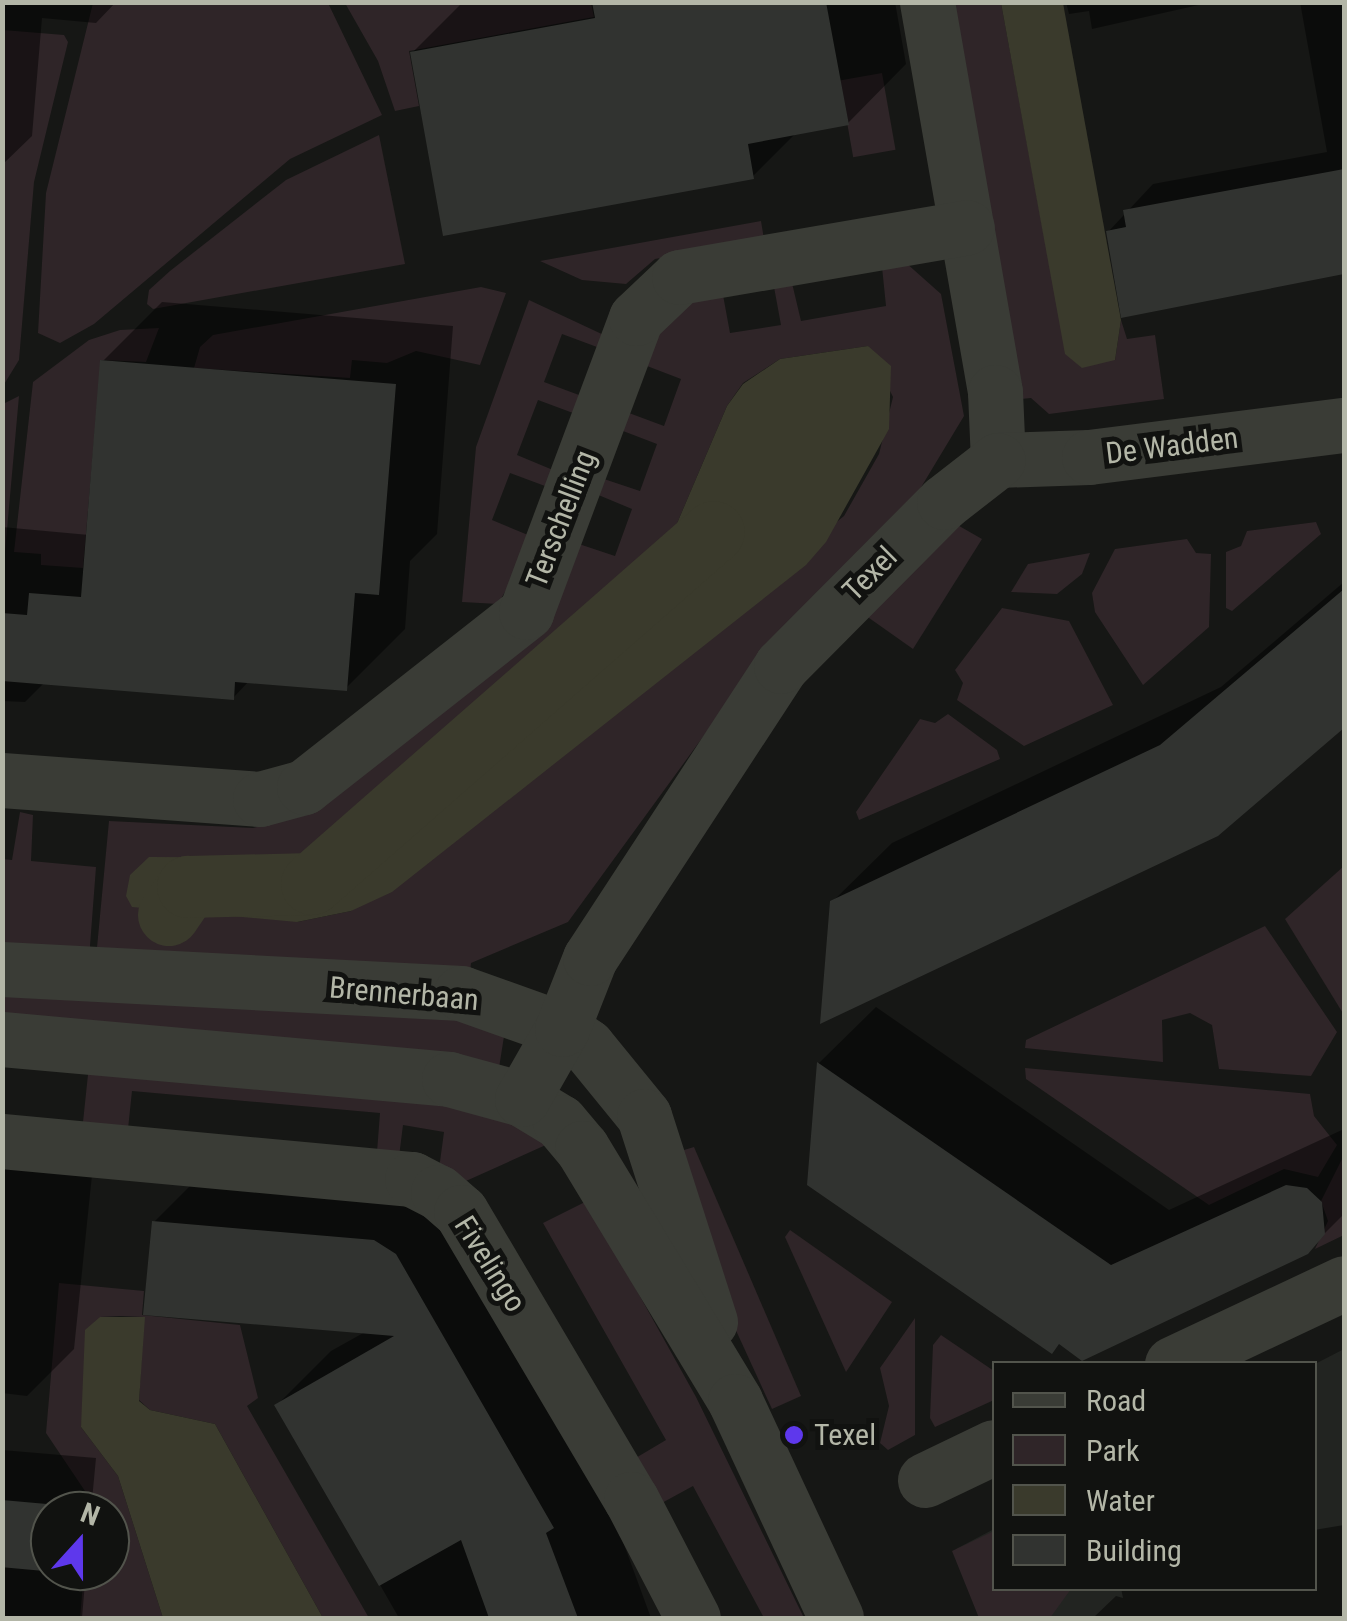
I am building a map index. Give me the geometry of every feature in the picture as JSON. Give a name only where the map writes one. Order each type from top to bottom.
[{"type":"street","points":[[926,2],[994,392],[998,460]]},
{"type":"street","name":"Terschelling","points":[[2,780],[260,799],[304,787],[526,612],[636,318],[679,277],[967,227]]},
{"type":"street","name":"De Wadden","points":[[998,460],[1089,457],[1344,425]]},
{"type":"street","name":"Texel","points":[[522,1099],[562,1029],[590,958],[781,666],[875,568],[998,460]]},
{"type":"street","name":"Brennerbaan","points":[[2,968],[461,993],[562,1029],[587,1046],[644,1116],[735,1401]]},
{"type":"street","name":"Brennerbaan","points":[[2,1039],[449,1079],[522,1099],[560,1122],[582,1148],[735,1401],[836,1618]]},
{"type":"street","name":"Fivelingo","points":[[2,1142],[412,1179],[438,1192],[461,1212],[631,1500],[693,1618]]},
{"type":"street","points":[[1178,1361],[1344,1283]]},
{"type":"street","points":[[925,1480],[992,1448]]},
{"type":"shaded area","points":[[1344,1349],[1344,1618],[984,1618],[956,1549],[992,1530],[992,1591],[1317,1591],[1317,1363]]},
{"type":"green space","points":[[93,3],[328,3],[382,115],[290,159],[94,324],[60,343],[38,333],[46,193]]},
{"type":"green space","points":[[345,3],[591,3],[594,17],[409,51],[419,106],[395,111],[378,61]]},
{"type":"green space","points":[[949,3],[1001,3],[1066,354],[1115,360],[1121,320],[1127,339],[1155,335],[1164,399],[1049,414],[1031,398],[1021,399]]},
{"type":"green space","points":[[3,30],[64,35],[68,42],[34,182],[19,360],[3,386]]},
{"type":"green space","points":[[882,73],[896,150],[853,157],[840,80]]},
{"type":"green space","points":[[379,135],[405,264],[153,309],[147,304],[149,290],[170,271],[286,180]]},
{"type":"green space","points":[[761,221],[764,239],[655,259],[626,284],[582,280],[540,261]]},
{"type":"green space","points":[[905,262],[941,294],[964,416],[920,489],[732,697],[568,922],[471,963],[470,973],[96,958],[109,821],[253,828],[310,813],[522,647],[579,544],[615,556],[632,509],[596,494],[604,479],[640,491],[657,444],[623,431],[629,413],[664,426],[681,379],[647,366],[657,332],[689,302],[723,295],[730,333],[781,325],[774,287],[792,283],[801,321],[886,306],[882,267]],"holes":[[[868,346],[893,397],[879,454],[844,516],[351,911],[297,922],[275,859],[339,858],[638,615],[727,406],[743,383],[780,359]]]},
{"type":"green space","points":[[481,287],[506,293],[480,365],[416,351],[387,363],[352,360],[350,378],[194,368],[200,347],[213,335]]},
{"type":"green space","points":[[529,300],[606,336],[597,347],[562,334],[544,382],[579,395],[573,413],[538,400],[517,455],[553,470],[545,486],[510,473],[492,520],[528,535],[518,569],[498,604],[462,602],[476,447]]},
{"type":"green space","points":[[159,328],[146,362],[101,360],[83,568],[41,565],[41,554],[14,552],[33,382],[89,340],[120,330]]},
{"type":"green space","points":[[19,396],[5,552],[3,552],[3,404]]},
{"type":"green space","points":[[1316,522],[1321,534],[1232,611],[1226,608],[1226,552],[1241,546],[1247,531]]},
{"type":"green space","points":[[954,523],[982,539],[913,649],[862,613]]},
{"type":"green space","points":[[1187,539],[1196,553],[1211,554],[1209,627],[1143,685],[1095,612],[1092,593],[1115,549]]},
{"type":"green space","points":[[1090,553],[1082,574],[1057,594],[1011,592],[1028,564]]},
{"type":"green space","points":[[1002,608],[1069,621],[1113,705],[1024,746],[957,700],[963,683],[955,670]]},
{"type":"green space","points":[[948,714],[997,750],[1000,759],[859,820],[856,812],[920,719],[935,723]]},
{"type":"green space","points":[[20,812],[33,815],[31,861],[96,867],[89,959],[3,954],[2,859],[12,860]]},
{"type":"green space","points":[[1344,866],[1344,1015],[1285,919]]},
{"type":"green space","points":[[1265,926],[1337,1032],[1311,1076],[1219,1069],[1212,1025],[1190,1013],[1162,1020],[1163,1062],[1025,1048],[1026,1040]]},
{"type":"green space","points":[[2,984],[427,1010],[505,1030],[499,1068],[3,1026]]},
{"type":"green space","points":[[89,1065],[477,1102],[548,1144],[466,1181],[439,1169],[444,1132],[403,1125],[399,1157],[377,1152],[380,1113],[132,1091],[128,1129],[83,1122]]},
{"type":"green space","points":[[1025,1068],[1310,1094],[1314,1116],[1337,1145],[1318,1177],[1284,1169],[1209,1205],[1026,1079]]},
{"type":"green space","points":[[694,1147],[801,1396],[772,1409],[711,1276],[674,1153]]},
{"type":"green space","points":[[1344,1155],[1344,1235],[1315,1249],[1328,1221],[1321,1201]]},
{"type":"green space","points":[[587,1201],[696,1397],[804,1618],[764,1618],[693,1486],[660,1504],[634,1459],[666,1440],[543,1223]]},
{"type":"green space","points":[[790,1230],[892,1302],[846,1372],[785,1237]]},
{"type":"green space","points":[[59,1283],[144,1291],[142,1315],[240,1325],[258,1398],[247,1406],[369,1618],[323,1618],[215,1424],[150,1410],[139,1400],[144,1317],[100,1317],[81,1427],[118,1476],[123,1491],[85,1491],[46,1433]]},
{"type":"green space","points":[[915,1318],[915,1435],[888,1450],[880,1443],[889,1406],[880,1368]]},
{"type":"green space","points":[[941,1335],[992,1370],[992,1401],[935,1427],[930,1418],[933,1345]]},
{"type":"green space","points":[[130,1514],[163,1618],[80,1618],[82,1591],[130,1591]]},
{"type":"green space","points":[[992,1532],[992,1591],[1070,1591],[1050,1618],[979,1618],[952,1551]]},
{"type":"water","points":[[1001,3],[1063,3],[1121,320],[1115,360],[1082,368],[1065,354]]},
{"type":"water","points":[[868,346],[891,366],[889,429],[826,542],[806,565],[392,892],[351,911],[297,922],[132,907],[126,896],[130,875],[149,857],[339,858],[638,615],[727,406],[743,384],[780,359]]},
{"type":"water","points":[[100,1317],[145,1317],[139,1401],[150,1410],[215,1424],[323,1618],[163,1618],[130,1514],[130,1491],[123,1491],[118,1476],[81,1427],[85,1330]]},
{"type":"building","points":[[592,2],[826,2],[849,125],[748,144],[754,179],[443,236],[410,52],[595,18]]},
{"type":"building","points":[[1344,169],[1344,274],[1121,318],[1106,231],[1126,227],[1123,210]]},
{"type":"building","points":[[100,360],[396,384],[379,595],[355,593],[347,691],[235,682],[234,700],[2,681],[2,613],[27,615],[29,593],[81,597]]},
{"type":"building","points":[[1344,589],[1344,728],[1218,836],[820,1024],[830,901],[1160,745]]},
{"type":"building","points":[[817,1062],[1111,1265],[1286,1185],[1307,1188],[1322,1202],[1325,1234],[1308,1254],[1082,1361],[1059,1344],[1052,1354],[807,1185]]},
{"type":"building","points":[[152,1221],[374,1240],[396,1254],[554,1528],[546,1533],[578,1618],[489,1618],[461,1540],[379,1586],[274,1405],[394,1336],[143,1315]]},
{"type":"building","points":[[2,1500],[30,1502],[30,1570],[2,1567]]},
{"type":"waterway","points":[[169,915],[188,887],[312,884],[714,532]]},
{"type":"place","name":"Texel","points":[[794,1435]]}]
